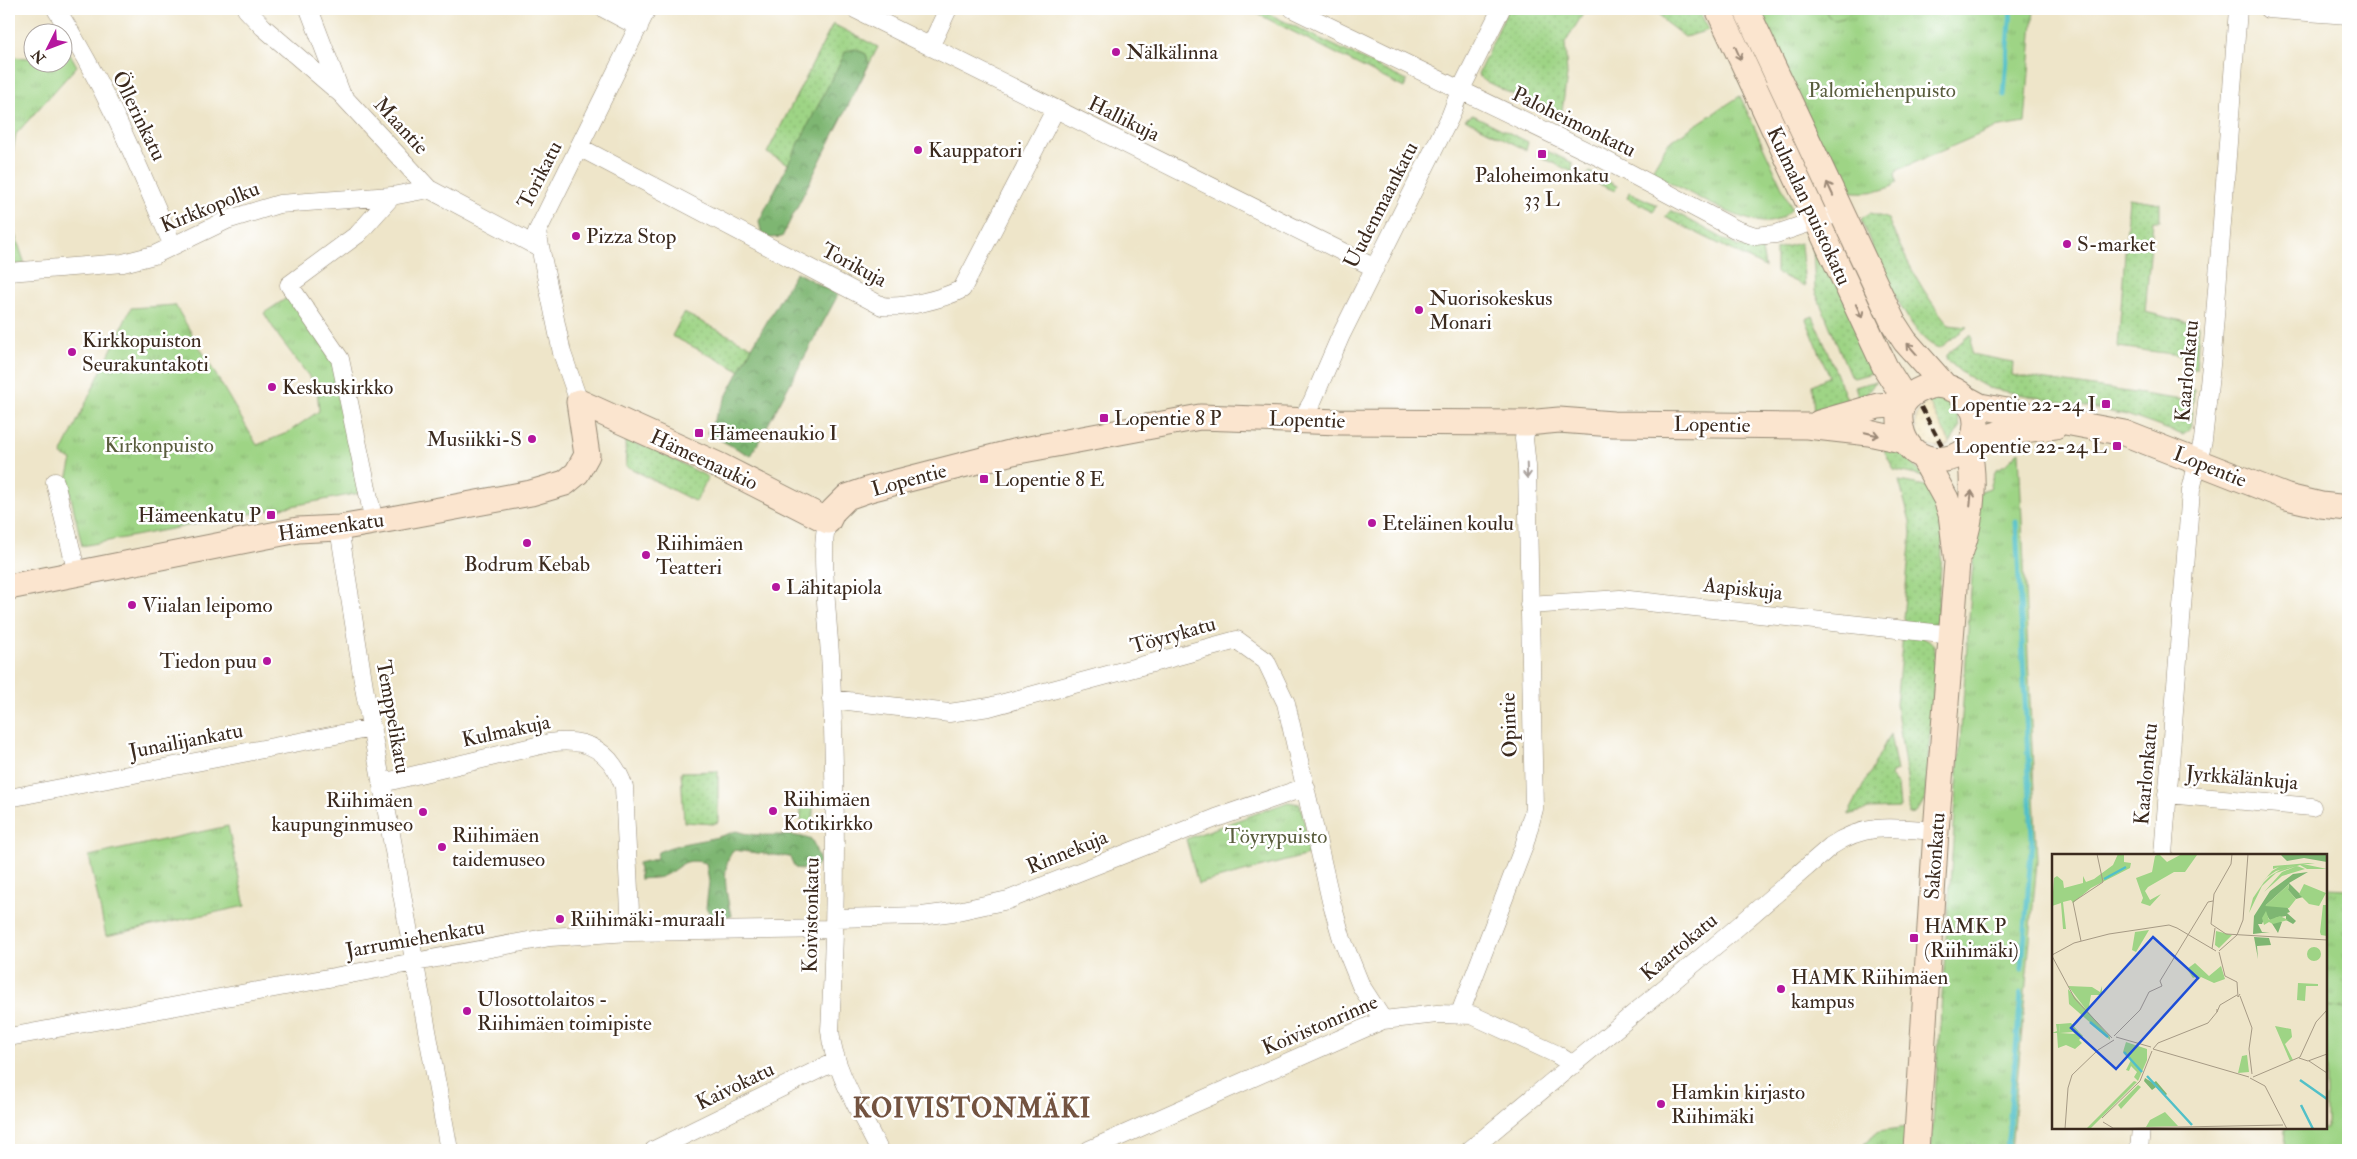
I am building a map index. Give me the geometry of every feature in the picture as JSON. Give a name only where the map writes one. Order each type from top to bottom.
[{"type":"street","name":"Öllerinkatu","points":[[56,9],[74,36],[113,110],[172,246]]},
{"type":"street","name":"Maantie","points":[[246,9],[341,94],[429,189],[540,248]]},
{"type":"street","points":[[309,9],[341,94]]},
{"type":"street","points":[[605,9],[639,26]]},
{"type":"street","name":"Torikatu","points":[[579,402],[562,353],[537,232],[647,9]]},
{"type":"street","name":"Hallikuja","points":[[855,9],[1375,268]]},
{"type":"street","points":[[930,47],[948,9]]},
{"type":"street","name":"Paloheimonkatu","points":[[1293,9],[1755,236],[1776,234],[1841,212]]},
{"type":"street","name":"Uudenmaankatu","points":[[1301,421],[1312,402],[1341,335],[1450,117],[1460,91],[1501,9]]},
{"type":"street","name":"Kulmalan puistokatu","points":[[1718,9],[1888,374],[1904,402]]},
{"type":"street","name":"Kulmalan puistokatu","points":[[1746,9],[1894,324],[1905,341],[1944,385]]},
{"type":"street","name":"Kaarlonkatu","points":[[2163,854],[2191,490],[2198,462],[2212,356],[2238,9]]},
{"type":"street","points":[[2268,9],[2348,15]]},
{"type":"street","name":"Torikuja","points":[[579,148],[882,306],[893,308],[951,295],[962,289],[1055,110]]},
{"type":"street","name":"Kirkkopolku","points":[[9,272],[123,263],[154,255],[227,220],[280,204],[392,196],[429,189]]},
{"type":"street","points":[[374,522],[340,359],[289,285],[358,234],[392,196]]},
{"type":"street","points":[[1944,385],[1956,390],[1967,398],[1975,418],[1970,444],[1947,459],[1939,460],[1914,449],[1900,424],[1904,402],[1927,386],[1944,385]]},
{"type":"street","name":"Lopentie","points":[[1967,398],[1980,406],[2022,412],[2124,434],[2288,497],[2320,505],[2348,508]]},
{"type":"street","name":"Hämeenkatu","points":[[9,586],[298,530],[338,528],[531,493],[566,483],[577,473],[587,455],[579,402]]},
{"type":"street","name":"Hämeenaukio","points":[[579,402],[720,466],[828,521]]},
{"type":"street","name":"Lopentie","points":[[1806,426],[1878,406],[1904,402]]},
{"type":"street","name":"Lopentie","points":[[828,521],[833,511],[847,498],[1014,452],[1200,417],[1301,421],[1528,423],[1559,420],[1613,424],[1806,426],[1869,433],[1914,449]]},
{"type":"street","name":"Opintie","points":[[1460,1013],[1524,846],[1534,808],[1527,466],[1524,439],[1528,423]]},
{"type":"street","name":"Lopentie","points":[[1970,444],[2001,433],[2071,424]]},
{"type":"street","name":"Sakonkatu","points":[[1957,562],[1967,531],[1972,467],[1970,444]]},
{"type":"street","name":"Sakonkatu","points":[[1914,449],[1946,499],[1951,514],[1957,562],[1936,832],[1916,1150]]},
{"type":"street","points":[[55,482],[77,574]]},
{"type":"street","name":"Koivistonkatu","points":[[828,521],[824,542],[831,698],[834,924],[831,1045],[836,1061],[879,1150]]},
{"type":"street","name":"Temppelikatu","points":[[338,528],[448,1150]]},
{"type":"street","name":"Aapiskuja","points":[[1529,605],[1620,599],[1952,635]]},
{"type":"street","name":"Töyrykatu","points":[[831,698],[949,713],[989,707],[1237,640],[1266,661],[1273,671],[1286,703],[1330,902],[1342,939],[1361,986],[1383,1020]]},
{"type":"street","name":"Junailijankatu","points":[[9,798],[372,728]]},
{"type":"street","name":"Kulmakuja","points":[[382,782],[549,743],[570,741],[594,747],[606,755],[619,773],[624,787],[631,932]]},
{"type":"street","name":"Rinnekuja","points":[[834,924],[953,912],[1008,900],[1216,818],[1306,787]]},
{"type":"street","name":"Jyrkkälänkuja","points":[[2168,794],[2312,807]]},
{"type":"street","name":"Kaartokatu","points":[[1470,1150],[1831,846],[1848,835],[1871,829],[1894,828],[1936,832]]},
{"type":"street","name":"Jarrumiehenkatu","points":[[9,1037],[550,938],[631,932],[834,924]]},
{"type":"street","name":"Koivistonrinne","points":[[1089,1150],[1383,1020],[1460,1013],[1472,1015],[1548,1050],[1573,1065]]},
{"type":"street","name":"Kaivokatu","points":[[654,1150],[836,1061]]},
{"type":"street","points":[[2139,1150],[2141,1129]]},
{"type":"green space","points":[[1248,9],[1259,9],[1407,81],[1404,88]]},
{"type":"green space","points":[[1508,9],[1586,9],[1565,43],[1567,75],[1561,118],[1483,80],[1478,74]]},
{"type":"green space","points":[[1656,9],[1698,9],[1709,30],[1685,37],[1665,22]]},
{"type":"green space","name":"Palomiehenpuisto","points":[[1753,9],[2034,9],[2025,123],[1994,128],[1898,170],[1895,174],[1897,183],[1886,189],[1863,192],[1842,190]]},
{"type":"green space","points":[[1825,9],[1857,9],[1844,18],[1835,20],[1828,16]]},
{"type":"green space","points":[[833,24],[878,47],[812,176],[767,153]]},
{"type":"green space","points":[[855,49],[866,54],[869,64],[782,237],[769,238],[761,231],[759,221],[846,51]]},
{"type":"green space","points":[[9,57],[22,58],[22,72],[72,72],[16,134],[9,174]]},
{"type":"green space","points":[[72,57],[77,66],[72,72]]},
{"type":"green space","points":[[1740,96],[1792,209],[1781,218],[1769,222],[1757,221],[1726,211],[1651,172],[1668,143]]},
{"type":"green space","points":[[1473,115],[1528,142],[1526,150],[1465,119]]},
{"type":"green space","points":[[1540,148],[1573,163],[1572,172],[1537,155]]},
{"type":"green space","points":[[1589,172],[1617,186],[1615,191],[1587,179]]},
{"type":"green space","points":[[1629,192],[1657,205],[1654,211],[1627,198]]},
{"type":"green space","points":[[2129,198],[2160,203],[2160,221],[2153,221],[2145,312],[2199,325],[2196,369],[2186,369],[2188,356],[2118,347]]},
{"type":"green space","points":[[1671,210],[1737,246],[1762,250],[1765,267],[1665,217]]},
{"type":"green space","points":[[1871,213],[1888,219],[1915,275],[1949,325],[1967,327],[1940,348],[1928,342],[1916,330],[1894,293],[1861,221],[1863,217]]},
{"type":"green space","points":[[9,217],[25,264],[9,265]]},
{"type":"green space","points":[[1800,243],[1805,286],[1776,273],[1776,249]]},
{"type":"green space","points":[[1813,247],[1835,280],[1879,371],[1854,378],[1850,375],[1815,291]]},
{"type":"green space","points":[[796,272],[838,295],[751,456],[707,433],[752,347]]},
{"type":"green space","name":"Kirkonpuisto","points":[[290,296],[334,361],[360,493],[82,546],[67,479],[72,460],[61,455],[131,308],[175,305],[257,445],[287,433],[319,411],[317,387],[279,337],[264,313]]},
{"type":"green space","points":[[684,313],[752,347],[740,371],[672,336]]},
{"type":"green space","points":[[1813,316],[1850,407],[1814,414],[1812,385],[1829,376],[1806,319]]},
{"type":"green space","points":[[1968,336],[1972,336],[1971,354],[2013,362],[2012,375],[2183,400],[2184,388],[2194,390],[2190,430],[2183,435],[2127,415],[1988,388],[1962,373],[1946,359],[1946,355]]},
{"type":"green space","points":[[1876,381],[1861,402],[1855,387]]},
{"type":"green space","points":[[1942,400],[1956,410],[1960,427],[1950,443],[1928,401]]},
{"type":"green space","points":[[625,441],[651,448],[708,477],[696,502],[626,466]]},
{"type":"green space","points":[[1881,444],[1908,458],[1924,477],[1894,470]]},
{"type":"green space","points":[[2019,451],[2037,861],[2011,1150],[1931,1150],[1978,492],[1990,488],[1996,469],[2005,465]]},
{"type":"green space","points":[[1899,481],[1931,487],[1944,524],[1937,622],[1933,625],[1906,623],[1903,618],[1911,534],[1910,521]]},
{"type":"green space","points":[[1903,634],[1926,638],[1933,644],[1936,657],[1925,801],[1914,813],[1909,814],[1908,785],[1896,704]]},
{"type":"green space","points":[[1890,734],[1897,771],[1892,773],[1891,777],[1898,785],[1900,808],[1869,809],[1848,815]]},
{"type":"green space","points":[[718,771],[718,822],[713,824],[684,822],[681,772]]},
{"type":"green space","name":"Töyrypuisto","points":[[1288,802],[1300,804],[1312,854],[1198,884],[1186,839]]},
{"type":"green space","points":[[813,804],[813,826],[812,828],[802,830],[800,805],[808,807]]},
{"type":"green space","points":[[228,826],[245,906],[106,936],[89,856]]},
{"type":"green space","points":[[736,831],[755,835],[803,837],[812,840],[820,861],[812,871],[795,868],[790,857],[733,850],[729,857],[726,874],[726,891],[731,916],[723,920],[711,915],[706,908],[709,882],[706,863],[698,861],[687,862],[661,877],[640,879],[638,863],[656,859],[658,852],[678,845],[726,835]]},
{"type":"green space","points":[[2327,888],[2348,889],[2348,1009],[2327,1006]]},
{"type":"green space","points":[[2327,1006],[2348,1009],[2348,1150],[2284,1150],[2285,1129],[2327,1129]]},
{"type":"green space","points":[[1907,1127],[1905,1150],[1857,1150],[1879,1131]]},
{"type":"sand","points":[[1928,401],[1950,443],[1941,447],[1932,447],[1925,443],[1915,429],[1915,419],[1919,410]]},
{"type":"waterway","points":[[2004,95],[2011,9]]},
{"type":"waterway","points":[[2016,522],[2032,838],[2022,969]]},
{"type":"waterway","points":[[2007,1150],[2021,993]]},
{"type":"railway","points":[[1921,407],[1942,446]]},
{"type":"place","name":"Nälkälinna","points":[[1116,52]]},
{"type":"place","name":"Kauppatori","points":[[918,150]]},
{"type":"place","name":"Paloheimonkatu 33 L","points":[[1542,154]]},
{"type":"place","name":"Pizza Stop","points":[[576,236]]},
{"type":"place","name":"S-market","points":[[2067,244]]},
{"type":"place","name":"Nuorisokeskus Monari","points":[[1419,310]]},
{"type":"place","name":"Kirkkopuiston Seurakuntakoti","points":[[72,352]]},
{"type":"place","name":"Keskuskirkko","points":[[272,387]]},
{"type":"place","name":"Lopentie 22-24 I","points":[[2106,404]]},
{"type":"place","name":"Lopentie 8 P","points":[[1104,418]]},
{"type":"place","name":"Hämeenaukio I","points":[[699,433]]},
{"type":"place","name":"Musiikki-S","points":[[532,439]]},
{"type":"place","name":"Lopentie 22-24 L","points":[[2117,446]]},
{"type":"place","name":"Lopentie 8 E","points":[[984,479]]},
{"type":"place","name":"Hämeenkatu P","points":[[271,515]]},
{"type":"place","name":"Eteläinen koulu","points":[[1372,523]]},
{"type":"place","name":"Bodrum Kebab","points":[[527,543]]},
{"type":"place","name":"Riihimäen Teatteri","points":[[646,555]]},
{"type":"place","name":"Lähitapiola","points":[[776,587]]},
{"type":"place","name":"Viialan leipomo","points":[[132,605]]},
{"type":"place","name":"Tiedon puu","points":[[267,661]]},
{"type":"place","name":"Riihimäen Kotikirkko","points":[[773,811]]},
{"type":"place","name":"Riihimäen kaupunginmuseo","points":[[423,812]]},
{"type":"place","name":"Riihimäen taidemuseo","points":[[442,847]]},
{"type":"place","name":"Riihimäki-muraali","points":[[560,919]]},
{"type":"place","name":"HAMK P (Riihimäki)","points":[[1914,938]]},
{"type":"place","name":"HAMK Riihimäen kampus","points":[[1781,989]]},
{"type":"place","name":"Ulosottolaitos - Riihimäen toimipiste","points":[[467,1011]]},
{"type":"place","name":"Hamkin kirjasto Riihimäki","points":[[1661,1104]]},
{"type":"district","name":"KOIVISTONMÄKI","points":[[972,1109]]}]
